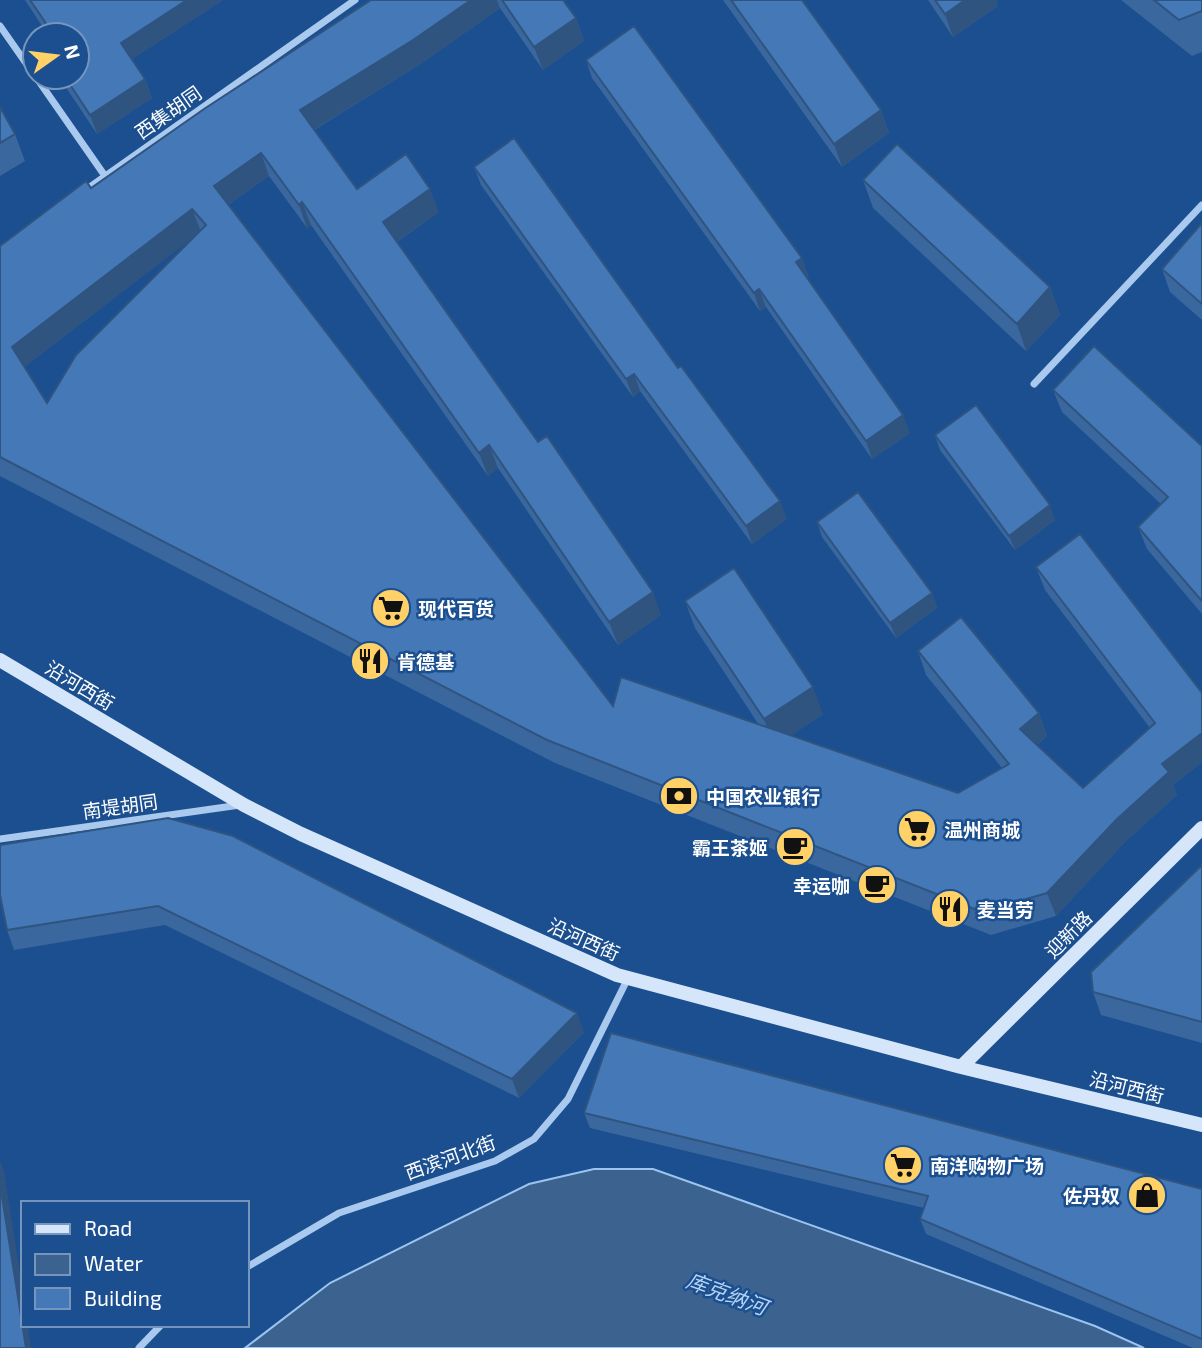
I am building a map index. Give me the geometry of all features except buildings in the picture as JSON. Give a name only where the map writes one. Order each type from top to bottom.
[{"type":"main road","name":"沿河西街","points":[[0,660],[244,805],[314,840],[628,978],[961,1067],[1202,1125]]},
{"type":"main road","name":"迎新路","points":[[961,1067],[1202,828]]},
{"type":"street","name":"西集胡同","points":[[74,198],[355,0]]},
{"type":"street","points":[[0,26],[21,56]]},
{"type":"street","points":[[46,91],[105,176]]},
{"type":"street","points":[[1034,384],[1202,205]]},
{"type":"street","name":"南堤胡同","points":[[0,839],[244,805]]},
{"type":"street","name":"西滨河北街","points":[[248,1266],[339,1213],[495,1161],[534,1139],[568,1098],[628,978]]},
{"type":"street","points":[[139,1348],[159,1327]]},
{"type":"water","name":"库克纳河","points":[[594,1169],[653,1169],[1095,1326],[1144,1348],[245,1348],[330,1283],[529,1184]]},
{"type":"place","name":"现代百货","points":[[391,608]]},
{"type":"place","name":"肯德基","points":[[370,661]]},
{"type":"place","name":"中国农业银行","points":[[679,796]]},
{"type":"place","name":"温州商城","points":[[917,829]]},
{"type":"place","name":"霸王茶姬","points":[[795,847]]},
{"type":"place","name":"幸运咖","points":[[877,885]]},
{"type":"place","name":"麦当劳","points":[[950,909]]},
{"type":"place","name":"南洋购物广场","points":[[903,1165]]},
{"type":"place","name":"佐丹奴","points":[[1147,1195]]}]
